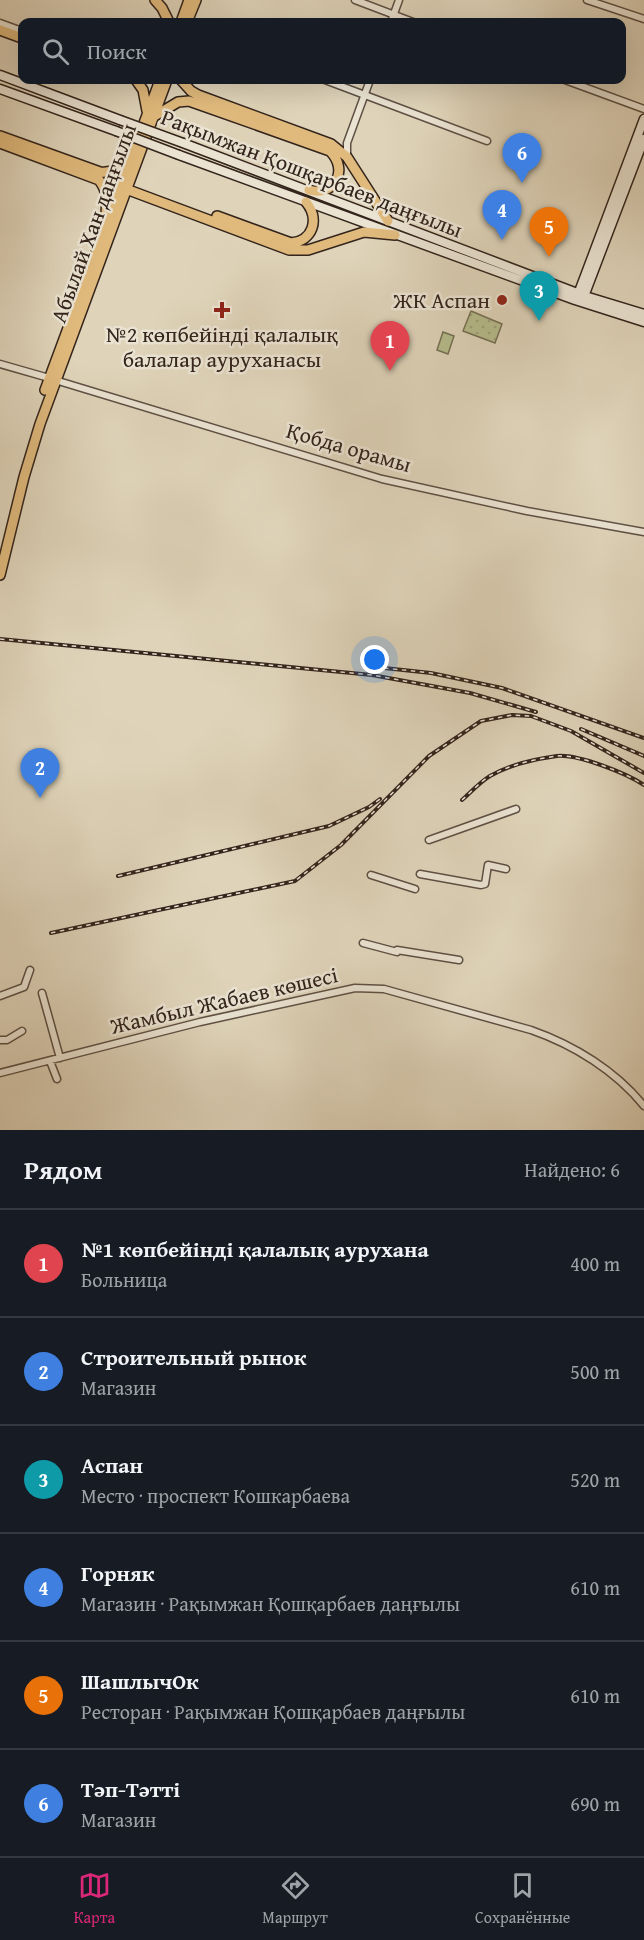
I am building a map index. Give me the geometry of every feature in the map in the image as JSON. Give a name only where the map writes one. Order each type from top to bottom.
[{"type":"main road","points":[[155,0],[167,18]]},
{"type":"main road","points":[[183,18],[190,1]]},
{"type":"main road","points":[[188,18],[190,1]]},
{"type":"main road","points":[[0,30],[18,37]]},
{"type":"main road","name":"Рақымжан Қошқарбаев даңғылы","points":[[0,75],[18,82]]},
{"type":"main road","name":"Рақымжан Қошқарбаев даңғылы","points":[[24,84],[388,220],[580,298],[644,314]]},
{"type":"main road","points":[[139,84],[143,90],[150,114],[178,102],[189,101],[330,151],[339,163],[335,183],[323,191],[309,190]]},
{"type":"main road","name":"Абылай Хан даңғылы","points":[[52,379],[127,186],[159,84]]},
{"type":"main road","name":"Абылай Хан даңғылы","points":[[52,379],[105,223],[164,84]]},
{"type":"main road","points":[[184,84],[190,91],[198,95],[332,144],[347,158],[388,220]]},
{"type":"main road","name":"Рақымжан Қошқарбаев даңғылы","points":[[0,89],[330,211],[644,322]]},
{"type":"main road","points":[[580,298],[644,119]]},
{"type":"main road","points":[[0,136],[100,172],[109,173],[122,166],[134,151]]},
{"type":"main road","points":[[580,298],[644,139]]},
{"type":"main road","points":[[0,143],[99,180],[108,197],[105,223]]},
{"type":"main road","points":[[127,186],[291,243],[305,239],[315,224],[313,214],[306,202]]},
{"type":"main road","points":[[127,186],[289,250],[308,250],[364,232],[395,234]]},
{"type":"main road","points":[[624,308],[644,308]]},
{"type":"main road","points":[[0,546],[18,476],[52,379]]},
{"type":"main road","points":[[0,575],[24,477],[52,379]]},
{"type":"street","points":[[355,0],[402,18]]},
{"type":"street","points":[[393,18],[399,0]]},
{"type":"street","points":[[587,0],[644,19]]},
{"type":"street","points":[[0,23],[18,30]]},
{"type":"street","points":[[335,84],[487,141]]},
{"type":"street","points":[[347,158],[347,143],[368,84]]},
{"type":"street","points":[[576,84],[644,109]]},
{"type":"street","name":"Қобда орамы","points":[[0,364],[382,479],[526,511],[644,532]]},
{"type":"street","points":[[429,840],[516,809]]},
{"type":"street","points":[[420,874],[480,885],[484,884],[488,865],[506,869]]},
{"type":"street","points":[[371,876],[415,888]]},
{"type":"street","points":[[363,943],[397,951],[459,960]]},
{"type":"street","points":[[0,996],[24,987],[30,970]]},
{"type":"street","name":"Жамбыл Жабаев көшесі","points":[[0,1073],[336,991],[354,988],[384,989],[553,1038],[611,1072],[630,1088],[644,1106]]},
{"type":"street","points":[[42,993],[60,1058]]},
{"type":"street","points":[[0,1040],[7,1040],[22,1031]]},
{"type":"street","points":[[50,1061],[57,1079]]},
{"type":"green space","points":[[471,311],[502,324],[495,343],[463,331]]},
{"type":"green space","points":[[443,332],[454,336],[448,354],[437,350]]},
{"type":"railway","points":[[0,639],[372,675],[470,693],[536,712]]},
{"type":"railway","points":[[375,667],[431,673],[502,688],[644,738]]},
{"type":"railway","points":[[51,933],[295,881],[341,845],[429,756],[481,721],[512,715],[531,716],[571,731],[644,773]]},
{"type":"railway","points":[[581,729],[644,756]]},
{"type":"railway","points":[[462,800],[497,772],[522,763],[557,756],[577,758],[602,765],[644,785]]},
{"type":"railway","points":[[118,876],[329,826],[369,807],[380,799]]},
{"type":"place","name":"Тәп-Тәтті","points":[[522,183]]},
{"type":"place","name":"Горняк","points":[[502,240]]},
{"type":"place","name":"ШашлычОк","points":[[549,257]]},
{"type":"place","name":"ЖК Аспан","points":[[502,300]]},
{"type":"place","name":"№2 көпбейінді қалалық балалар ауруханасы","points":[[222,310]]},
{"type":"place","name":"Аспан","points":[[539,321]]},
{"type":"place","name":"№1 көпбейінді қалалық аурухана","points":[[390,371]]},
{"type":"place","name":"Строительный рынок","points":[[40,798]]}]
